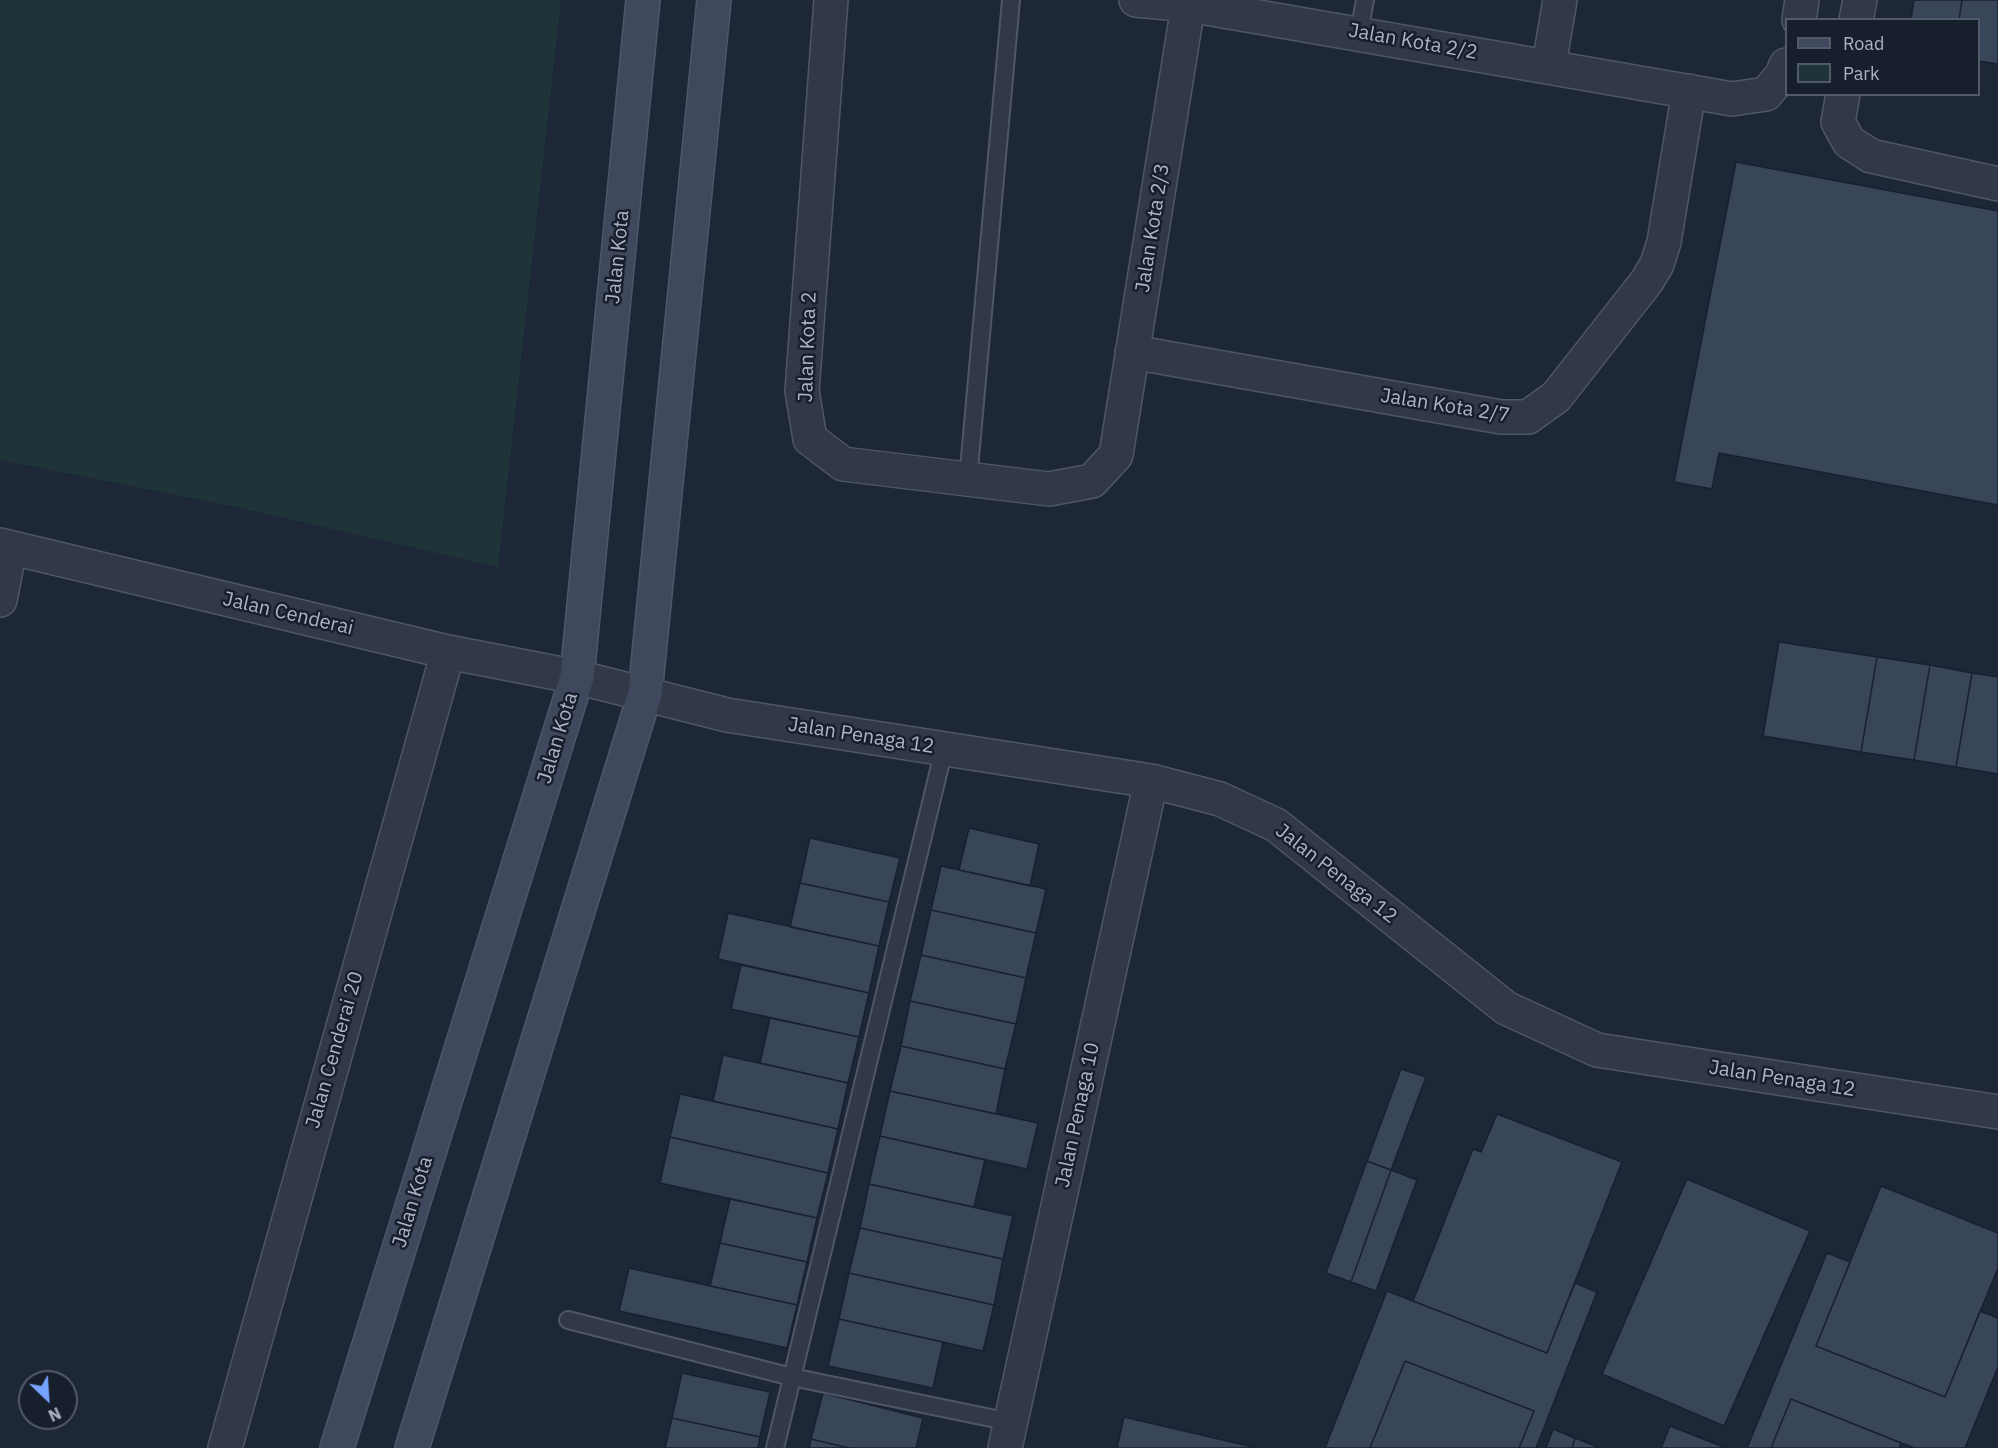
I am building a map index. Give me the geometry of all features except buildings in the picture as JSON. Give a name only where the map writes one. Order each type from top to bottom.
[{"type":"main road","name":"Jalan Kota","points":[[337,1448],[577,677],[644,0]]},
{"type":"main road","points":[[412,1448],[645,694],[714,0]]},
{"type":"street","name":"Jalan Kota 2","points":[[831,0],[802,391],[810,439],[843,464],[1049,489],[1092,480],[1116,455]]},
{"type":"street","name":"Jalan Kota 2/2","points":[[1136,0],[1189,2],[1732,99],[1766,94],[1782,75],[1785,67]]},
{"type":"street","points":[[1549,65],[1560,0]]},
{"type":"street","points":[[1799,18],[1802,0]]},
{"type":"street","points":[[1856,18],[1860,0]]},
{"type":"street","name":"Jalan Kota 2/3","points":[[1116,455],[1189,2]]},
{"type":"street","name":"Jalan Kota 2/7","points":[[1132,352],[1501,417],[1528,417],[1556,397],[1657,264],[1664,242],[1689,91]]},
{"type":"street","points":[[1843,96],[1838,122],[1849,142],[1871,156],[1998,184]]},
{"type":"street","name":"Jalan Cenderai","points":[[5,547],[448,652],[577,677]]},
{"type":"street","points":[[0,600],[5,547]]},
{"type":"street","name":"Jalan Cenderai 20","points":[[225,1448],[448,652]]},
{"type":"street","name":"Jalan Penaga 12","points":[[577,677],[728,715],[1151,781],[1221,799],[1276,825],[1506,1008],[1597,1050],[1998,1112]]},
{"type":"street","name":"Jalan Penaga 10","points":[[1007,1435],[1151,781]]},
{"type":"lane","points":[[968,480],[1011,0]]},
{"type":"lane","points":[[1359,33],[1365,0]]},
{"type":"lane","points":[[775,1448],[944,749]]},
{"type":"lane","points":[[568,1320],[1007,1435]]},
{"type":"green space","points":[[0,0],[561,0],[498,567],[236,507],[0,460]]}]
